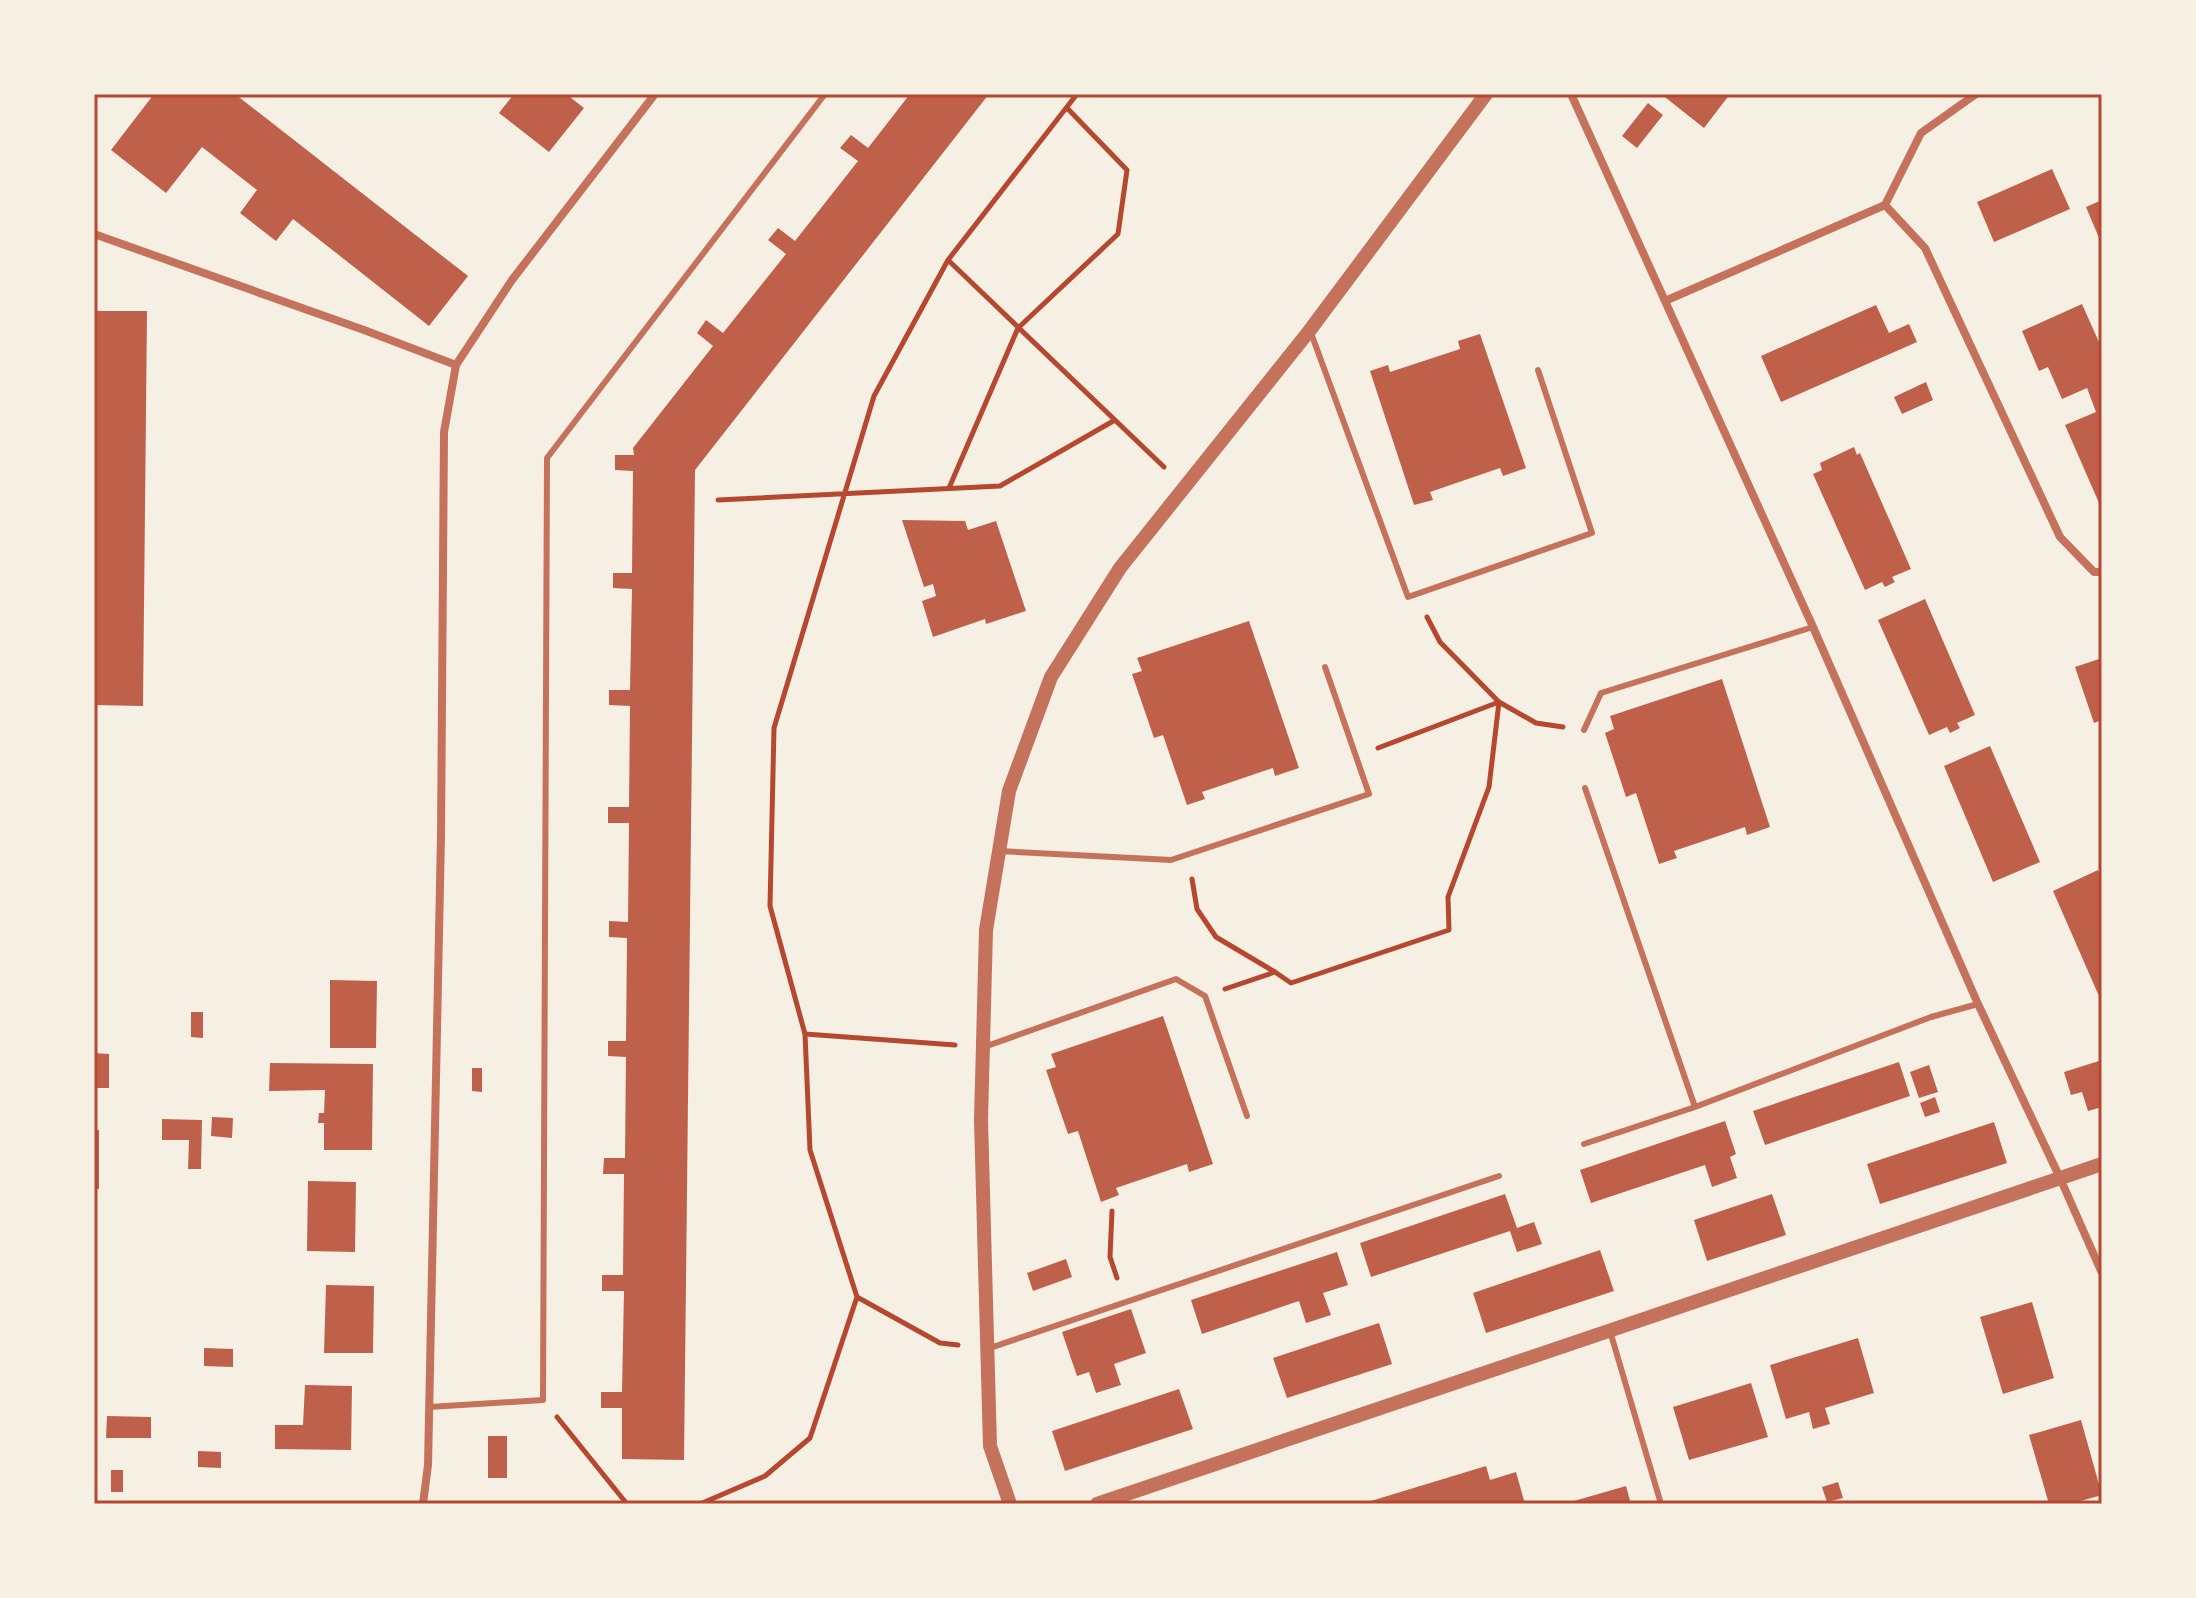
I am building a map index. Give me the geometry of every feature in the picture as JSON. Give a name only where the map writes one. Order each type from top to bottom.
[{"type":"street","points":[[423,1504],[428,1465],[441,852],[444,432],[456,365],[512,280],[655,94]]},
{"type":"street","points":[[1010,1504],[990,1446],[981,1120],[986,930],[1009,791],[1051,677],[1120,568],[1310,330],[1486,94]]},
{"type":"street","points":[[1571,94],[1813,627],[1978,1004],[2102,1273]]},
{"type":"street","points":[[1665,301],[1885,205],[1921,133],[1976,94]]},
{"type":"street","points":[[1885,205],[1925,248],[2060,537],[2094,572],[2102,572]]},
{"type":"street","points":[[94,234],[456,365]]},
{"type":"street","points":[[1097,1504],[2102,1164]]},
{"type":"lane","points":[[429,1407],[543,1400],[547,458],[825,94]]},
{"type":"lane","points":[[1310,330],[1408,597],[1592,533],[1538,370]]},
{"type":"lane","points":[[1584,730],[1601,693],[1813,627]]},
{"type":"lane","points":[[999,851],[1171,860],[1369,794],[1325,667]]},
{"type":"lane","points":[[1585,788],[1695,1107]]},
{"type":"lane","points":[[982,1047],[1176,979],[1205,996],[1247,1116]]},
{"type":"lane","points":[[1584,1144],[1695,1107],[1931,1017],[1978,1004]]},
{"type":"lane","points":[[987,1349],[1499,1176]]},
{"type":"lane","points":[[1610,1331],[1661,1504]]},
{"type":"path","points":[[700,1504],[765,1476],[810,1438],[857,1297],[810,1150],[805,1034],[770,906],[774,728],[874,396],[948,260],[1077,94]]},
{"type":"path","points":[[949,488],[1018,328],[1118,234],[1127,170],[1067,108]]},
{"type":"path","points":[[948,260],[1185,487]]},
{"type":"path","points":[[718,500],[1000,486],[1115,420]]},
{"type":"path","points":[[1416,594],[1440,642],[1499,702]]},
{"type":"path","points":[[1356,756],[1499,702]]},
{"type":"path","points":[[1187,854],[1197,909],[1216,937],[1291,983],[1449,930],[1448,897],[1489,787],[1499,702]]},
{"type":"path","points":[[1205,996],[1275,972]]},
{"type":"path","points":[[805,1034],[982,1047]]},
{"type":"path","points":[[1112,1211],[1110,1257],[1125,1302]]},
{"type":"path","points":[[857,1297],[940,1343],[987,1349]]},
{"type":"path","points":[[543,1400],[627,1504]]},
{"type":"building","points":[[154,94],[235,94],[468,276],[429,326],[293,219],[276,241],[240,213],[257,190],[202,147],[166,193],[111,150]]},
{"type":"building","points":[[514,94],[566,94],[584,108],[549,152],[499,113]]},
{"type":"building","points":[[910,94],[989,94],[695,470],[684,1460],[622,1459],[622,1408],[601,1408],[601,1392],[622,1392],[624,1291],[602,1291],[602,1275],[623,1275],[624,1174],[603,1174],[604,1158],[625,1158],[626,1057],[608,1056],[608,1041],[626,1041],[627,938],[609,937],[609,921],[628,922],[629,823],[608,823],[608,807],[629,807],[630,706],[609,705],[609,690],[630,690],[632,589],[613,588],[613,573],[632,573],[633,471],[615,470],[615,455],[634,455],[633,448],[713,346],[697,333],[706,320],[723,333],[786,254],[768,240],[778,228],[795,241],[858,161],[840,148],[851,135],[868,148]]},
{"type":"building","points":[[1661,94],[1730,94],[1704,128]]},
{"type":"building","points":[[1648,103],[1663,115],[1637,148],[1622,136]]},
{"type":"building","points":[[2052,169],[2070,209],[1994,242],[1977,202]]},
{"type":"building","points":[[2102,200],[2102,245],[2086,207]]},
{"type":"building","points":[[2082,304],[2102,349],[2102,501],[2099,503],[2065,425],[2096,412],[2087,388],[2062,399],[2048,367],[2039,371],[2022,331]]},
{"type":"building","points":[[1876,305],[1889,333],[1909,324],[1917,342],[1781,402],[1761,356]]},
{"type":"building","points":[[94,311],[147,311],[143,706],[94,705]]},
{"type":"building","points":[[1480,334],[1526,468],[1503,476],[1500,468],[1430,492],[1433,500],[1414,505],[1370,371],[1388,365],[1390,372],[1460,349],[1458,341]]},
{"type":"building","points":[[1926,382],[1933,400],[1902,414],[1894,397]]},
{"type":"building","points":[[1854,447],[1857,455],[1860,453],[1911,569],[1892,577],[1895,582],[1885,587],[1882,582],[1865,590],[1813,474],[1822,470],[1820,463]]},
{"type":"building","points":[[902,520],[965,521],[968,530],[996,521],[1026,611],[986,624],[985,619],[933,637],[922,601],[936,596],[933,584],[924,587]]},
{"type":"building","points":[[1925,599],[1975,715],[1957,723],[1960,728],[1950,733],[1947,727],[1929,735],[1878,620]]},
{"type":"building","points":[[1249,621],[1299,768],[1275,776],[1273,768],[1202,792],[1205,799],[1187,805],[1163,735],[1154,738],[1132,674],[1142,671],[1137,658]]},
{"type":"building","points":[[2102,658],[2102,720],[2094,723],[2075,667]]},
{"type":"building","points":[[1722,679],[1770,827],[1747,835],[1745,827],[1674,851],[1677,858],[1659,864],[1636,793],[1626,797],[1605,733],[1614,729],[1610,716]]},
{"type":"building","points":[[1990,746],[2040,862],[1993,882],[1944,766]]},
{"type":"building","points":[[2098,870],[2102,879],[2102,1003],[2053,891]]},
{"type":"building","points":[[330,980],[377,981],[376,1048],[330,1048]]},
{"type":"building","points":[[191,1012],[203,1012],[203,1038],[191,1037]]},
{"type":"building","points":[[1163,1016],[1213,1164],[1189,1172],[1187,1164],[1116,1188],[1119,1195],[1101,1202],[1078,1131],[1068,1134],[1046,1070],[1056,1067],[1051,1054]]},
{"type":"building","points":[[94,1053],[109,1054],[109,1088],[94,1088]]},
{"type":"building","points":[[2102,1060],[2102,1107],[2088,1111],[2082,1092],[2071,1095],[2064,1072]]},
{"type":"building","points":[[1899,1062],[1910,1096],[1765,1145],[1753,1111]]},
{"type":"building","points":[[270,1063],[373,1064],[372,1150],[324,1150],[324,1123],[318,1123],[319,1113],[324,1113],[325,1090],[269,1091]]},
{"type":"building","points":[[1929,1065],[1938,1092],[1919,1098],[1910,1072]]},
{"type":"building","points":[[472,1068],[482,1068],[482,1092],[472,1091]]},
{"type":"building","points":[[1935,1097],[1940,1112],[1925,1117],[1920,1103]]},
{"type":"building","points":[[212,1117],[233,1118],[232,1138],[211,1136]]},
{"type":"building","points":[[162,1119],[202,1120],[201,1169],[188,1169],[189,1140],[162,1140]]},
{"type":"building","points":[[1725,1121],[1736,1154],[1730,1157],[1737,1178],[1712,1187],[1705,1165],[1591,1203],[1580,1170]]},
{"type":"building","points":[[1994,1122],[2007,1163],[1880,1204],[1867,1164]]},
{"type":"building","points":[[94,1130],[99,1130],[99,1189],[94,1189]]},
{"type":"building","points":[[308,1181],[356,1182],[355,1252],[307,1251]]},
{"type":"building","points":[[1505,1194],[1517,1228],[1534,1222],[1542,1244],[1517,1252],[1510,1231],[1371,1277],[1360,1243]]},
{"type":"building","points":[[1772,1194],[1786,1235],[1707,1261],[1694,1220]]},
{"type":"building","points":[[1600,1250],[1614,1291],[1486,1333],[1473,1293]]},
{"type":"building","points":[[1337,1252],[1348,1285],[1323,1293],[1331,1315],[1306,1323],[1299,1301],[1202,1334],[1191,1300]]},
{"type":"building","points":[[1066,1259],[1072,1277],[1033,1291],[1027,1273]]},
{"type":"building","points":[[326,1285],[374,1286],[373,1353],[324,1353]]},
{"type":"building","points":[[2032,1302],[2054,1378],[2003,1394],[1980,1317]]},
{"type":"building","points":[[1131,1309],[1146,1353],[1114,1364],[1121,1385],[1096,1393],[1089,1372],[1077,1376],[1062,1332]]},
{"type":"building","points":[[1379,1323],[1392,1364],[1287,1398],[1273,1358]]},
{"type":"building","points":[[1858,1338],[1874,1393],[1825,1408],[1830,1424],[1813,1429],[1809,1412],[1786,1419],[1770,1365]]},
{"type":"building","points":[[204,1348],[233,1349],[233,1367],[204,1366]]},
{"type":"building","points":[[1751,1383],[1768,1437],[1689,1460],[1673,1407]]},
{"type":"building","points":[[305,1385],[352,1386],[351,1450],[275,1449],[275,1425],[303,1425]]},
{"type":"building","points":[[1179,1389],[1193,1429],[1065,1471],[1052,1431]]},
{"type":"building","points":[[107,1416],[151,1417],[151,1438],[106,1438]]},
{"type":"building","points":[[2081,1420],[2102,1495],[2070,1504],[2049,1504],[2029,1435]]},
{"type":"building","points":[[488,1436],[507,1436],[507,1478],[488,1478]]},
{"type":"building","points":[[198,1451],[221,1452],[221,1468],[198,1467]]},
{"type":"building","points":[[1486,1466],[1490,1480],[1516,1472],[1525,1504],[1361,1504]]},
{"type":"building","points":[[111,1470],[123,1470],[123,1492],[111,1492]]},
{"type":"building","points":[[1838,1482],[1843,1498],[1827,1502],[1822,1487]]},
{"type":"building","points":[[1626,1486],[1631,1504],[1567,1504],[1567,1503]]}]
